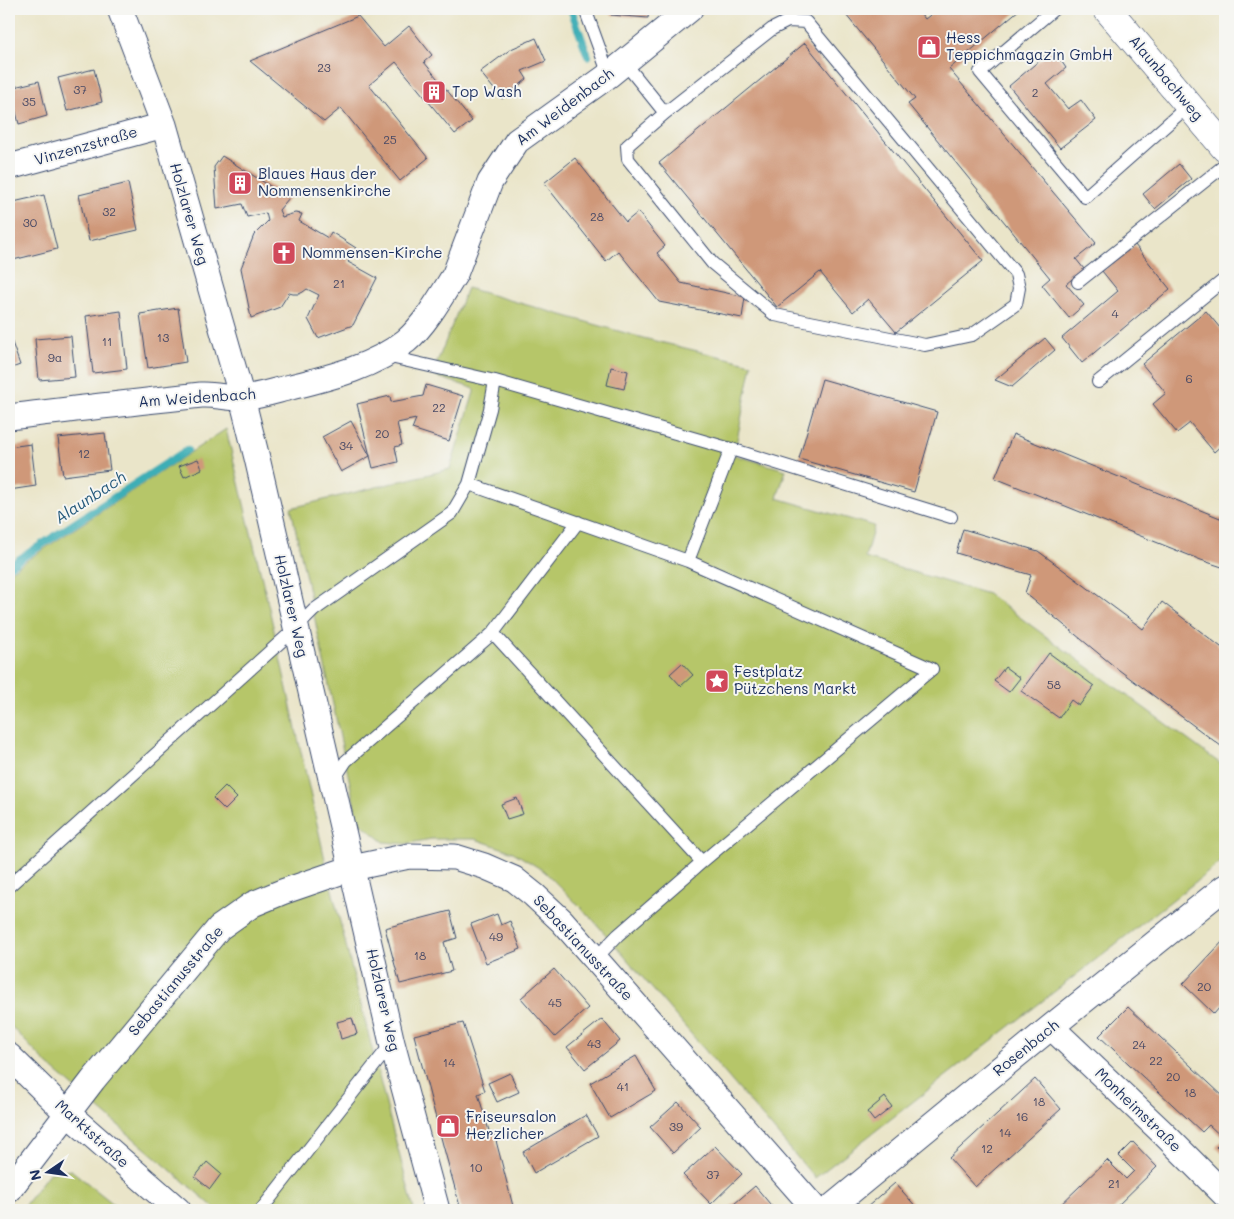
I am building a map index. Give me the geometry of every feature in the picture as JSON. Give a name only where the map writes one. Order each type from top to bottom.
[{"type":"street","name":"Holzlarer Weg","points":[[120,9],[164,125],[258,458],[392,1043],[437,1210]]},
{"type":"street","name":"Am Weidenbach","points":[[9,417],[204,395],[242,398],[324,378],[368,364],[384,355],[406,341],[422,325],[455,274],[490,182],[517,140],[616,68],[690,9]]},
{"type":"street","name":"Alaunbachweg","points":[[1107,9],[1225,148]]},
{"type":"street","name":"Vinzenzstraße","points":[[9,168],[164,125]]},
{"type":"street","name":"Sebastianusstraße","points":[[9,1190],[93,1080],[219,928],[253,904],[352,868],[409,856],[455,857],[484,866],[514,879],[534,894],[562,921],[816,1210]]},
{"type":"street","name":"Rosenbach","points":[[828,1210],[1225,887]]},
{"type":"street","name":"Monheimstraße","points":[[1051,1027],[1155,1125],[1225,1195]]},
{"type":"street","name":"Marktstraße","points":[[9,1056],[67,1113],[178,1210]]},
{"type":"lane","points":[[585,9],[616,68],[665,113]]},
{"type":"lane","points":[[1054,9],[980,72],[1085,197],[1189,105]]},
{"type":"lane","points":[[788,22],[806,22],[1016,274],[1019,288],[1016,304],[972,335],[925,345],[775,315],[712,263],[628,160],[627,146],[665,113],[772,29],[788,22]]},
{"type":"lane","points":[[1078,282],[1225,165]]},
{"type":"lane","points":[[1098,382],[1225,279]]},
{"type":"lane","points":[[384,355],[495,381],[731,449],[951,517]]},
{"type":"lane","points":[[9,886],[314,610],[452,513],[469,484],[490,409],[495,381]]},
{"type":"lane","points":[[688,561],[731,449]]},
{"type":"lane","points":[[469,484],[688,561],[932,668],[702,862],[618,935],[596,958]]},
{"type":"lane","points":[[332,784],[346,761],[493,633],[578,522]]},
{"type":"lane","points":[[493,633],[702,862]]},
{"type":"lane","points":[[261,1210],[392,1043]]},
{"type":"green space","name":"Festplatz Pützchens Markt","points":[[467,288],[643,338],[752,364],[734,455],[786,470],[777,498],[874,526],[865,558],[988,594],[1225,767],[1225,859],[815,1178],[594,921],[544,871],[513,852],[475,839],[431,839],[405,844],[384,842],[358,821],[291,508],[450,469],[475,389],[432,375]]},
{"type":"green space","points":[[226,429],[269,608],[330,882],[414,1210],[217,1210],[47,1064],[9,1024],[9,572]]},
{"type":"green space","points":[[71,1170],[121,1210],[21,1210],[49,1173]]},
{"type":"building","points":[[611,9],[649,9],[648,18],[611,15]]},
{"type":"building","points":[[841,9],[917,9],[925,19],[938,9],[1020,9],[949,69],[1096,243],[1076,259],[1084,269],[1066,284],[1084,305],[1069,318],[1042,285],[1050,278],[908,104],[915,99]]},
{"type":"building","points":[[358,16],[384,47],[409,26],[432,55],[424,62],[472,121],[455,134],[396,62],[369,85],[428,158],[400,181],[341,108],[324,122],[250,61]]},
{"type":"building","points":[[536,38],[546,61],[522,71],[527,79],[502,99],[480,72],[511,49]]},
{"type":"building","points":[[805,43],[983,261],[896,332],[868,299],[853,312],[820,272],[777,307],[659,163]]},
{"type":"building","points":[[1053,49],[1066,68],[1047,84],[1068,109],[1081,100],[1096,120],[1060,148],[1009,86]]},
{"type":"building","points":[[94,69],[102,102],[67,111],[58,78]]},
{"type":"building","points":[[39,81],[47,116],[19,124],[10,88]]},
{"type":"building","points":[[222,156],[289,198],[279,210],[282,217],[295,213],[302,214],[299,221],[328,238],[331,232],[356,248],[348,262],[377,278],[353,325],[318,338],[308,319],[319,295],[307,289],[299,294],[289,293],[280,307],[251,318],[241,268],[254,235],[268,221],[266,213],[247,217],[242,204],[217,209],[214,167]]},
{"type":"building","points":[[575,158],[626,222],[638,212],[665,246],[657,253],[681,283],[745,297],[742,318],[659,302],[618,251],[606,261],[544,183]]},
{"type":"building","points":[[1179,164],[1191,179],[1155,209],[1143,194]]},
{"type":"building","points":[[128,183],[138,230],[89,241],[79,195]]},
{"type":"building","points":[[44,195],[57,249],[13,260],[9,243],[9,203]]},
{"type":"building","points":[[1135,245],[1170,289],[1082,363],[1062,338],[1118,291],[1102,271]]},
{"type":"building","points":[[178,308],[186,362],[148,368],[140,314]]},
{"type":"building","points":[[121,311],[127,369],[93,373],[86,316]]},
{"type":"building","points":[[1206,311],[1225,334],[1225,442],[1214,452],[1190,423],[1177,433],[1153,404],[1166,393],[1142,364]]},
{"type":"building","points":[[9,334],[20,365],[9,369]]},
{"type":"building","points":[[71,336],[75,377],[39,380],[35,339]]},
{"type":"building","points":[[1045,338],[1055,350],[1012,387],[995,380]]},
{"type":"building","points":[[611,367],[628,371],[624,389],[607,385]]},
{"type":"building","points":[[822,379],[937,412],[914,492],[799,459]]},
{"type":"building","points":[[426,385],[463,396],[449,441],[412,429],[416,419],[397,423],[402,445],[395,447],[398,462],[373,468],[357,404],[390,396],[391,402],[423,396]]},
{"type":"building","points":[[351,421],[370,456],[341,472],[322,437]]},
{"type":"building","points":[[105,433],[110,470],[63,476],[58,438]]},
{"type":"building","points":[[1013,434],[1225,520],[1225,568],[995,478]]},
{"type":"building","points":[[31,444],[36,486],[9,490],[9,447]]},
{"type":"building","points":[[198,459],[202,469],[184,477],[179,466]]},
{"type":"building","points":[[963,529],[1038,551],[1143,629],[1162,602],[1225,650],[1225,749],[1115,667],[1025,593],[1031,575],[956,553]]},
{"type":"building","points":[[1049,653],[1094,686],[1079,706],[1071,700],[1059,718],[1021,691]]},
{"type":"building","points":[[682,663],[693,675],[681,686],[670,674]]},
{"type":"building","points":[[1005,667],[1020,678],[1009,692],[994,681]]},
{"type":"building","points":[[225,786],[237,798],[225,810],[213,798]]},
{"type":"building","points":[[517,798],[523,814],[507,819],[501,804]]},
{"type":"building","points":[[450,911],[457,938],[444,942],[452,971],[400,984],[385,928]]},
{"type":"building","points":[[497,914],[501,925],[510,921],[521,949],[486,963],[471,924]]},
{"type":"building","points":[[1225,939],[1225,1001],[1214,1014],[1183,984]]},
{"type":"building","points":[[554,969],[588,1008],[555,1037],[521,998]]},
{"type":"building","points":[[1128,1007],[1225,1098],[1225,1107],[1223,1109],[1225,1111],[1225,1155],[1216,1147],[1224,1139],[1209,1125],[1202,1132],[1099,1036]]},
{"type":"building","points":[[352,1018],[357,1034],[341,1039],[337,1022]]},
{"type":"building","points":[[602,1019],[620,1041],[585,1069],[567,1047]]},
{"type":"building","points":[[463,1023],[485,1091],[478,1094],[490,1134],[494,1133],[514,1210],[461,1210],[443,1145],[414,1035]]},
{"type":"building","points":[[636,1056],[656,1091],[610,1118],[590,1083]]},
{"type":"building","points":[[510,1073],[519,1092],[497,1102],[488,1083]]},
{"type":"building","points":[[1035,1079],[1061,1109],[975,1187],[949,1158]]},
{"type":"building","points":[[885,1097],[892,1107],[874,1121],[867,1112]]},
{"type":"building","points":[[678,1102],[701,1127],[673,1153],[650,1127]]},
{"type":"building","points":[[586,1115],[598,1136],[534,1173],[523,1152]]},
{"type":"building","points":[[1133,1142],[1157,1167],[1113,1210],[1055,1210],[1107,1160],[1126,1179],[1134,1171],[1119,1156]]},
{"type":"building","points":[[715,1146],[742,1174],[711,1204],[683,1175]]},
{"type":"building","points":[[207,1162],[221,1174],[210,1189],[195,1177]]},
{"type":"building","points":[[895,1183],[919,1210],[868,1210],[866,1208]]},
{"type":"building","points":[[755,1186],[775,1210],[727,1210]]},
{"type":"waterway","name":"Alaunbach","points":[[571,9],[588,56]]},
{"type":"waterway","name":"Alaunbach","points":[[9,566],[187,450]]},
{"type":"place","name":"Hess Teppichmagazin GmbH","points":[[929,47]]},
{"type":"place","name":"Top Wash","points":[[434,92]]},
{"type":"place","name":"Blaues Haus der Nommensenkirche","points":[[240,183]]},
{"type":"place","name":"Nommensen-Kirche","points":[[284,253]]},
{"type":"place","name":"Festplatz Pützchens Markt","points":[[717,681]]},
{"type":"place","name":"Friseursalon Herzlicher","points":[[448,1126]]}]
